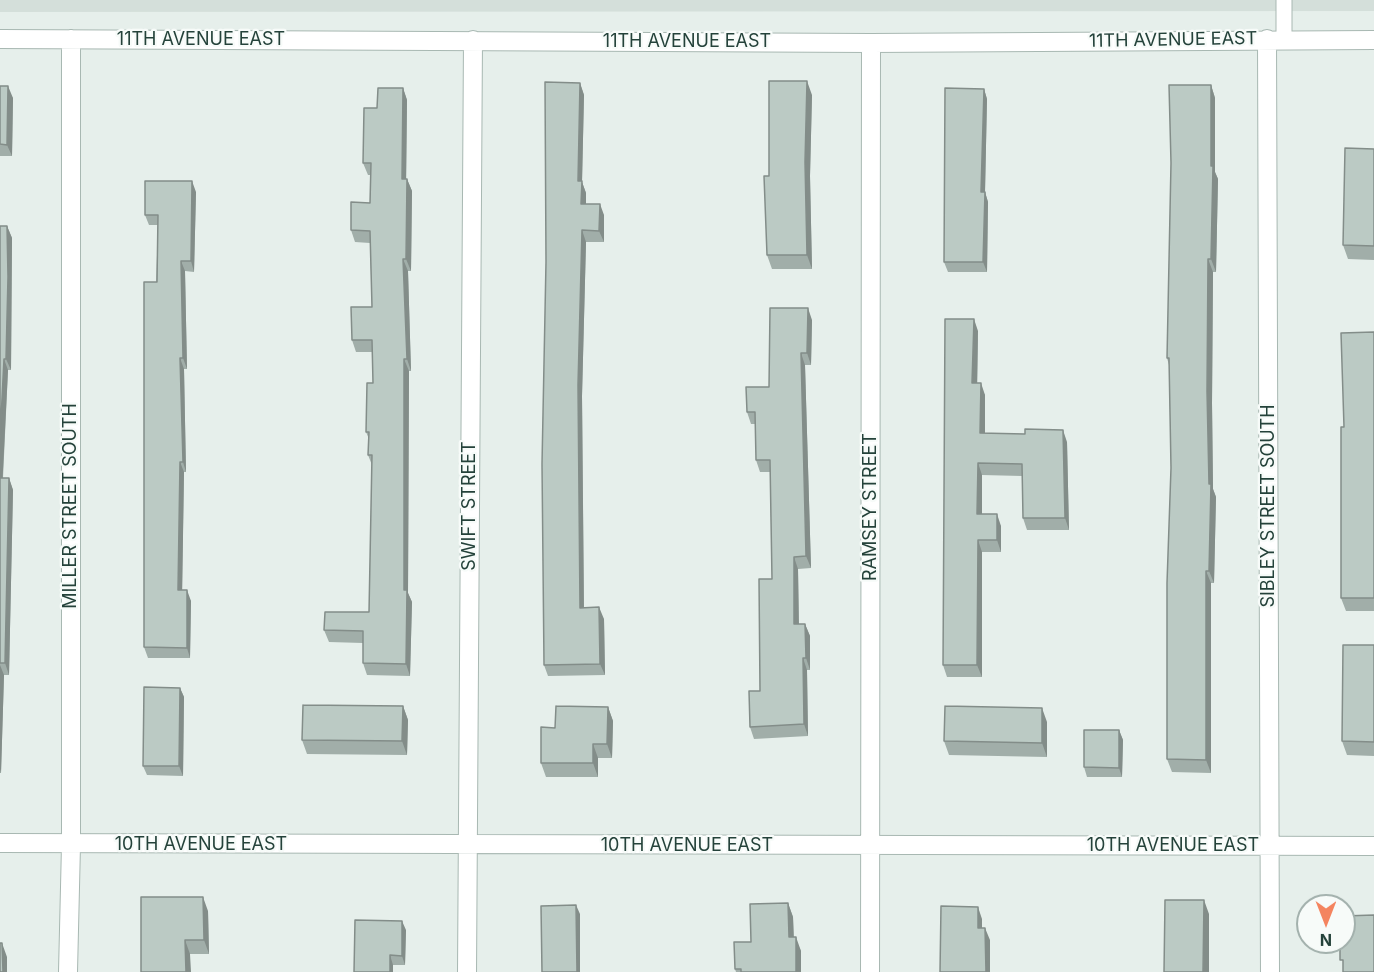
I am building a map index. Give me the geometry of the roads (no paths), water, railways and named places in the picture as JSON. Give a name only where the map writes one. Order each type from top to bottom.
[{"type":"street","name":"11TH AVENUE EAST","points":[[0,39],[871,43],[1374,40]]},
{"type":"street","name":"MILLER STREET SOUTH","points":[[68,972],[71,845],[71,39]]},
{"type":"street","name":"SIBLEY STREET SOUTH","points":[[1270,972],[1276,39]]},
{"type":"street","name":"SWIFT STREET","points":[[467,972],[472,40]]},
{"type":"street","name":"RAMSEY STREET","points":[[870,972],[871,43]]},
{"type":"street","name":"10TH AVENUE EAST","points":[[0,843],[467,846],[1374,846]]},
{"type":"lane","points":[[1276,39],[1284,0]]}]
